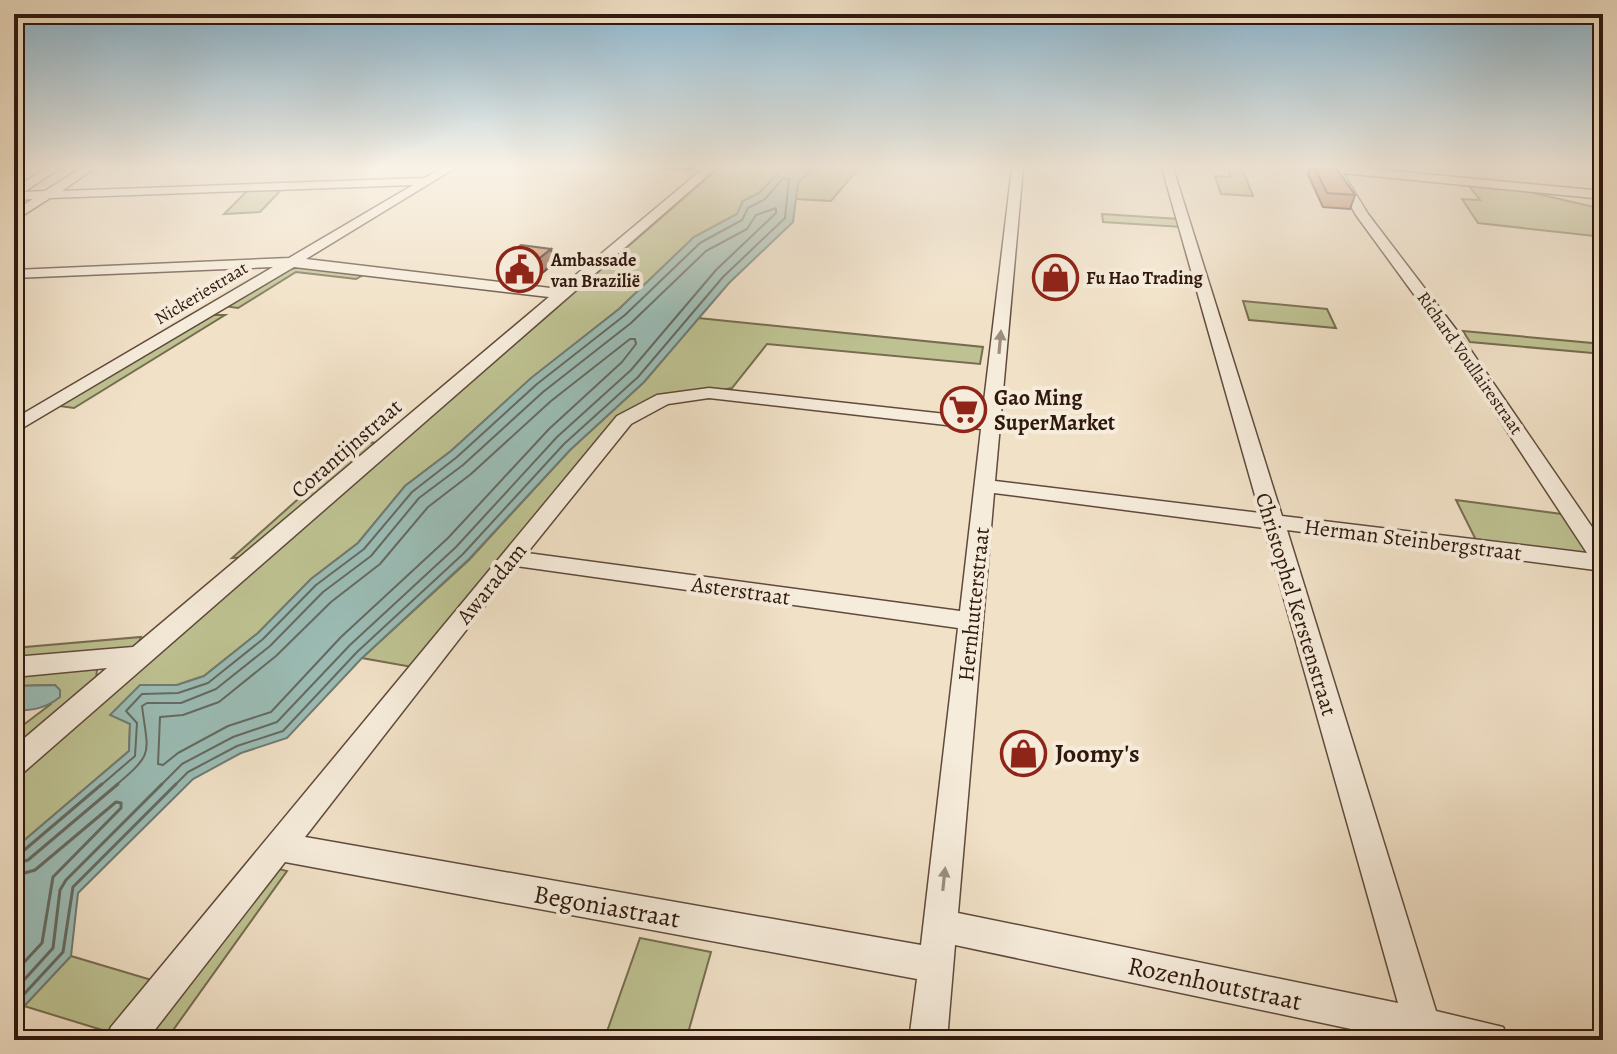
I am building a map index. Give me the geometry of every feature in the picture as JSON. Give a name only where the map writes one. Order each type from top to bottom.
[{"type":"street","name":"Nickeriestraat","points":[[14,410],[345,217]]},
{"type":"street","name":"Nickeriestraat","points":[[14,427],[361,217]]},
{"type":"street","name":"Corantijnstraat","points":[[14,764],[652,217]]},
{"type":"street","name":"Hernhutterstraat","points":[[928,1040],[1012,217]]},
{"type":"street","name":"Christophel Kerstenstraat","points":[[1183,217],[1425,1033]]},
{"type":"street","name":"Richard Voullairestraat","points":[[1364,217],[1455,339],[1603,562]]},
{"type":"street","points":[[14,274],[291,262],[562,294]]},
{"type":"street","name":"Awaradam","points":[[124,1040],[624,420],[663,399],[709,393],[992,425]]},
{"type":"street","name":"Herman Steinbergstraat","points":[[985,486],[1603,562]]},
{"type":"street","name":"Asterstraat","points":[[511,558],[971,621]]},
{"type":"street","points":[[14,667],[140,656]]},
{"type":"street","name":"Begoniastraat","points":[[279,847],[935,965]]},
{"type":"street","name":"Rozenhoutstraat","points":[[939,925],[1425,1033],[1490,1040]]},
{"type":"green space","points":[[662,217],[731,217],[694,237],[619,309],[405,486],[358,543],[311,579],[258,633],[204,676],[177,685],[140,685],[130,724],[129,751],[14,849],[14,775]]},
{"type":"green space","points":[[1102,217],[1151,217],[1179,219],[1182,227],[1103,222]]},
{"type":"green space","points":[[1474,217],[1603,217],[1603,237],[1478,223]]},
{"type":"green space","points":[[304,267],[363,275],[356,279],[296,272],[238,308],[224,306],[290,269]]},
{"type":"green space","points":[[1243,301],[1327,309],[1336,328],[1249,320]]},
{"type":"green space","points":[[211,315],[225,315],[74,408],[59,406]]},
{"type":"green space","points":[[698,318],[983,347],[980,364],[767,344],[732,388],[642,405],[412,667],[362,658],[469,560],[570,450],[644,382]]},
{"type":"green space","points":[[1463,331],[1603,344],[1603,354],[1470,342]]},
{"type":"green space","points":[[362,442],[382,443],[248,557],[232,558]]},
{"type":"green space","points":[[1456,500],[1569,515],[1592,554],[1478,544]]},
{"type":"green space","points":[[141,637],[138,645],[115,654],[14,662],[14,648]]},
{"type":"green space","points":[[97,668],[96,683],[14,753],[14,732],[51,704],[55,685],[14,686],[14,671]]},
{"type":"green space","points":[[271,867],[287,871],[166,1040],[139,1040]]},
{"type":"green space","points":[[640,938],[711,952],[686,1040],[604,1040]]},
{"type":"green space","points":[[71,956],[155,981],[112,1033],[24,1006]]},
{"type":"water","points":[[731,217],[794,217],[793,222],[729,283],[644,382],[570,450],[469,559],[362,658],[287,738],[241,753],[193,779],[78,893],[71,956],[14,1017],[14,849],[129,751],[130,724],[110,715],[140,685],[177,685],[204,676],[258,633],[311,579],[358,543],[405,486],[451,451],[531,378],[619,309],[694,237]]},
{"type":"water","points":[[55,685],[60,690],[60,697],[54,701],[38,708],[14,711],[14,686]]},
{"type":"building","points":[[521,245],[551,249],[532,264],[502,260]]},
{"type":"place","name":"Ambassade van Brazilië","points":[[520,270]]},
{"type":"place","name":"Fu Hao Trading","points":[[1055,278]]},
{"type":"place","name":"Gao Ming SuperMarket","points":[[963,410]]},
{"type":"place","name":"Joomy's","points":[[1024,753]]}]
